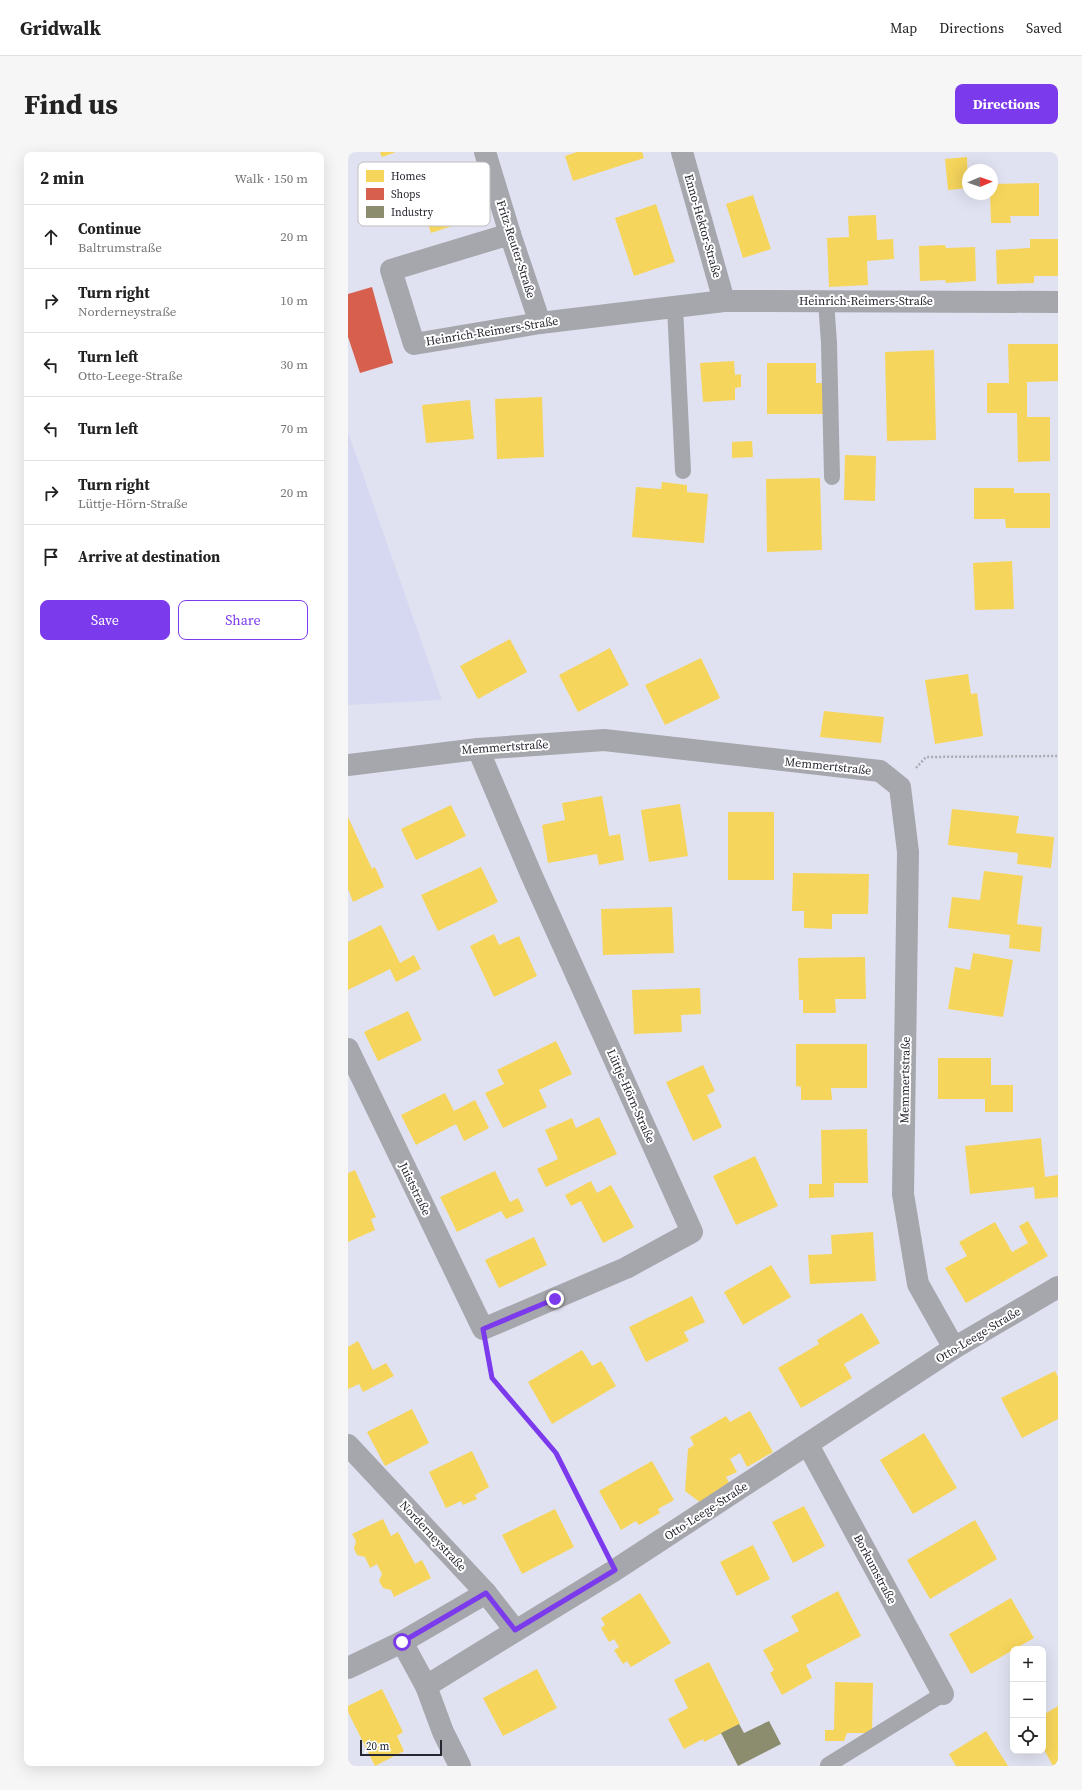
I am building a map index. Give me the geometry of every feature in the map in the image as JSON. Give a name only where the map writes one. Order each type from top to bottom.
[{"type":"street","name":"Fritz-Reuter-Straße","points":[[485,152],[488,162]]},
{"type":"street","name":"Enno-Hektor-Straße","points":[[682,152],[724,301]]},
{"type":"street","name":"Fritz-Reuter-Straße","points":[[490,168],[540,323]]},
{"type":"street","name":"Heinrich-Reimers-Straße","points":[[510,234],[391,270],[414,344],[540,323],[724,301],[1058,302]]},
{"type":"street","name":"Memmertstraße","points":[[348,765],[478,749],[604,740],[880,771],[900,787],[908,852],[903,1194],[918,1284],[954,1348]]},
{"type":"street","name":"Lüttje-Hörn-Straße","points":[[478,749],[531,874],[692,1232],[626,1268],[483,1329]]},
{"type":"street","name":"Juiststraße","points":[[348,1049],[483,1329]]},
{"type":"street","name":"Otto-Leege-Straße","points":[[426,1686],[615,1570],[954,1348],[1058,1287]]},
{"type":"street","name":"Borkumstraße","points":[[808,1444],[943,1694]]},
{"type":"street","name":"Norderneystraße","points":[[348,1446],[486,1593],[515,1630]]},
{"type":"street","points":[[348,1668],[402,1642],[486,1593]]},
{"type":"street","points":[[402,1642],[426,1686],[443,1732],[460,1766]]},
{"type":"lane","points":[[826,301],[830,344],[832,477]]},
{"type":"lane","points":[[675,307],[683,471]]},
{"type":"lane","points":[[828,1765],[943,1694]]},
{"type":"path","points":[[900,787],[926,757],[1058,756]]},
{"type":"path","points":[[483,1329],[492,1378],[556,1453],[615,1570]]},
{"type":"shaded area","points":[[348,432],[442,700],[348,705]]},
{"type":"building: Homes","points":[[380,152],[396,152],[382,157]]},
{"type":"building: Homes","points":[[577,152],[642,152],[644,158],[573,181],[565,156]]},
{"type":"building: Homes","points":[[967,157],[967,164],[962,164],[962,189],[948,190],[945,159]]},
{"type":"building: Homes","points":[[1039,183],[1039,216],[1010,216],[1011,223],[991,223],[990,200],[998,200],[998,184]]},
{"type":"building: Homes","points":[[753,195],[771,249],[743,258],[726,204]]},
{"type":"building: Homes","points":[[656,204],[675,262],[634,276],[615,218]]},
{"type":"building: Homes","points":[[876,215],[877,240],[893,239],[894,259],[867,261],[868,285],[829,287],[827,238],[849,237],[848,216]]},
{"type":"building: Homes","points":[[429,226],[452,226],[431,233]]},
{"type":"building: Homes","points":[[1030,239],[1058,239],[1058,276],[1034,276],[1034,283],[997,284],[996,250],[1030,248]]},
{"type":"building: Homes","points":[[945,245],[946,248],[975,247],[976,281],[946,283],[945,280],[920,281],[919,246]]},
{"type":"building: Homes","points":[[1008,344],[1058,344],[1058,381],[1027,382],[1027,417],[1050,417],[1050,461],[1018,462],[1017,413],[987,413],[987,383],[1009,383]]},
{"type":"building: Homes","points":[[934,350],[936,440],[887,441],[885,352]]},
{"type":"building: Homes","points":[[734,361],[735,375],[741,374],[741,387],[735,388],[735,400],[703,402],[700,363]]},
{"type":"building: Homes","points":[[767,363],[816,363],[816,383],[823,383],[823,414],[767,414]]},
{"type":"building: Homes","points":[[542,397],[544,457],[497,459],[495,399]]},
{"type":"building: Homes","points":[[470,400],[474,439],[426,443],[422,405]]},
{"type":"building: Homes","points":[[752,441],[753,457],[732,458],[732,442]]},
{"type":"building: Homes","points":[[845,455],[876,456],[875,501],[844,500]]},
{"type":"building: Homes","points":[[820,478],[822,550],[767,552],[766,479]]},
{"type":"building: Homes","points":[[662,482],[687,485],[687,492],[708,494],[704,543],[632,537],[636,487],[661,489]]},
{"type":"building: Homes","points":[[974,488],[1014,488],[1014,493],[1050,493],[1050,528],[1006,528],[1005,519],[974,519]]},
{"type":"building: Homes","points":[[1012,561],[1014,609],[975,610],[973,563]]},
{"type":"building: Homes","points":[[510,639],[527,672],[478,699],[460,666]]},
{"type":"building: Homes","points":[[610,648],[629,685],[578,712],[559,675]]},
{"type":"building: Homes","points":[[701,658],[720,698],[665,725],[645,685]]},
{"type":"building: Homes","points":[[968,674],[971,694],[977,693],[983,736],[935,744],[925,680]]},
{"type":"building: Homes","points":[[824,711],[884,717],[881,743],[820,737]]},
{"type":"building: Homes","points":[[602,796],[609,836],[620,834],[624,860],[599,865],[597,854],[548,863],[542,825],[565,820],[562,803]]},
{"type":"building: Homes","points":[[680,804],[688,856],[649,862],[641,810]]},
{"type":"building: Homes","points":[[451,805],[466,836],[416,860],[401,829]]},
{"type":"building: Homes","points":[[952,809],[1019,816],[1016,833],[1054,837],[1051,868],[1017,864],[1018,853],[948,845]]},
{"type":"building: Homes","points":[[728,812],[774,812],[774,880],[728,880]]},
{"type":"building: Homes","points":[[348,817],[372,869],[375,867],[384,887],[353,902],[348,889]]},
{"type":"building: Homes","points":[[481,867],[498,902],[438,931],[421,895]]},
{"type":"building: Homes","points":[[984,871],[1023,876],[1017,924],[1042,927],[1040,952],[1009,948],[1010,935],[948,928],[952,897],[980,900]]},
{"type":"building: Homes","points":[[793,873],[869,874],[868,914],[832,914],[832,929],[804,928],[804,911],[792,911]]},
{"type":"building: Homes","points":[[672,907],[674,953],[603,955],[601,909]]},
{"type":"building: Homes","points":[[381,925],[400,963],[414,955],[421,969],[396,982],[390,969],[348,990],[348,942]]},
{"type":"building: Homes","points":[[494,934],[499,945],[519,936],[537,976],[494,997],[470,946]]},
{"type":"building: Homes","points":[[973,953],[1013,960],[1003,1017],[948,1009],[955,967],[970,970]]},
{"type":"building: Homes","points":[[865,957],[866,999],[835,999],[836,1013],[803,1013],[803,1000],[799,1000],[798,958]]},
{"type":"building: Homes","points":[[700,988],[701,1014],[681,1015],[682,1032],[634,1034],[632,990]]},
{"type":"building: Homes","points":[[408,1011],[422,1040],[378,1061],[364,1032]]},
{"type":"building: Homes","points":[[556,1041],[572,1074],[539,1090],[547,1107],[503,1128],[485,1093],[504,1084],[497,1070]]},
{"type":"building: Homes","points":[[796,1044],[867,1044],[867,1088],[831,1088],[832,1100],[801,1100],[801,1087],[796,1086]]},
{"type":"building: Homes","points":[[938,1058],[991,1058],[991,1085],[1013,1085],[1013,1112],[985,1112],[985,1099],[938,1099]]},
{"type":"building: Homes","points":[[703,1065],[715,1091],[707,1095],[722,1127],[693,1141],[666,1082]]},
{"type":"building: Homes","points":[[445,1093],[454,1111],[475,1100],[489,1128],[464,1141],[456,1124],[416,1145],[401,1115]]},
{"type":"building: Homes","points":[[599,1117],[617,1154],[546,1187],[537,1169],[558,1159],[545,1130],[572,1118],[576,1128]]},
{"type":"building: Homes","points":[[867,1129],[868,1183],[834,1183],[834,1197],[809,1198],[809,1184],[822,1184],[821,1130]]},
{"type":"building: Homes","points":[[1041,1138],[1045,1177],[1058,1175],[1058,1197],[1035,1199],[1034,1187],[970,1194],[965,1146]]},
{"type":"building: Homes","points":[[755,1156],[778,1206],[736,1225],[713,1176]]},
{"type":"building: Homes","points":[[355,1170],[376,1217],[371,1219],[375,1230],[348,1242],[348,1173]]},
{"type":"building: Homes","points":[[495,1171],[510,1202],[518,1198],[524,1211],[506,1219],[501,1211],[457,1232],[440,1197]]},
{"type":"building: Homes","points":[[591,1181],[597,1193],[611,1185],[634,1227],[603,1243],[581,1201],[571,1206],[565,1195]]},
{"type":"building: Homes","points":[[1028,1221],[1048,1256],[966,1303],[945,1268],[967,1256],[959,1242],[995,1222],[1012,1252],[1028,1243],[1019,1226]]},
{"type":"building: Homes","points":[[873,1232],[876,1281],[810,1284],[808,1255],[832,1254],[831,1235]]},
{"type":"building: Homes","points":[[534,1237],[547,1265],[499,1288],[485,1260]]},
{"type":"building: Homes","points":[[771,1265],[791,1297],[743,1325],[724,1292]]},
{"type":"building: Homes","points":[[692,1296],[705,1322],[684,1332],[689,1341],[646,1362],[629,1327]]},
{"type":"building: Homes","points":[[862,1313],[880,1343],[844,1364],[852,1378],[801,1408],[778,1368],[819,1344],[817,1340]]},
{"type":"building: Homes","points":[[358,1341],[373,1370],[386,1363],[394,1376],[363,1392],[359,1384],[348,1389],[348,1347]]},
{"type":"building: Homes","points":[[582,1350],[592,1366],[601,1361],[616,1386],[552,1424],[528,1382]]},
{"type":"building: Homes","points":[[1055,1371],[1058,1377],[1058,1419],[1022,1438],[1001,1398]]},
{"type":"building: Homes","points":[[412,1409],[429,1443],[385,1466],[367,1432]]},
{"type":"building: Homes","points":[[750,1411],[773,1452],[747,1467],[740,1453],[730,1459],[737,1472],[726,1477],[731,1486],[701,1503],[685,1491],[688,1449],[694,1445],[690,1437],[726,1416],[730,1422]]},
{"type":"building: Homes","points":[[924,1433],[957,1488],[913,1514],[880,1460]]},
{"type":"building: Homes","points":[[472,1451],[489,1487],[475,1495],[477,1499],[463,1505],[461,1501],[446,1508],[429,1472]]},
{"type":"building: Homes","points":[[652,1461],[674,1500],[658,1509],[660,1513],[639,1525],[636,1521],[621,1530],[599,1491]]},
{"type":"building: Homes","points":[[804,1506],[825,1546],[793,1563],[772,1522]]},
{"type":"building: Homes","points":[[555,1509],[574,1547],[522,1574],[502,1535]]},
{"type":"building: Homes","points":[[383,1519],[391,1536],[398,1532],[415,1564],[422,1560],[431,1578],[394,1597],[391,1590],[383,1588],[379,1581],[382,1574],[377,1564],[370,1568],[365,1557],[357,1555],[354,1549],[356,1541],[352,1534]]},
{"type":"building: Homes","points":[[975,1520],[997,1559],[930,1599],[907,1560]]},
{"type":"building: Homes","points":[[753,1545],[770,1579],[737,1596],[720,1562]]},
{"type":"building: Homes","points":[[838,1591],[861,1636],[806,1665],[812,1678],[782,1695],[770,1673],[774,1670],[763,1650],[799,1631],[791,1616]]},
{"type":"building: Homes","points":[[640,1593],[671,1643],[631,1667],[627,1661],[623,1664],[614,1650],[619,1647],[614,1639],[609,1642],[601,1628],[605,1625],[601,1618]]},
{"type":"building: Homes","points":[[1011,1598],[1034,1638],[1020,1646],[1010,1646],[1010,1652],[971,1674],[949,1634]]},
{"type":"building: Homes","points":[[709,1662],[740,1724],[704,1742],[703,1739],[684,1749],[668,1719],[688,1708],[674,1680]]},
{"type":"building: Homes","points":[[537,1669],[557,1708],[503,1736],[483,1698]]},
{"type":"building: Homes","points":[[835,1682],[873,1683],[872,1733],[847,1733],[844,1741],[825,1741],[825,1730],[834,1730]]},
{"type":"building: Homes","points":[[382,1689],[403,1732],[397,1736],[404,1751],[375,1766],[348,1712],[348,1706]]},
{"type":"building: Homes","points":[[1058,1706],[1058,1765],[1053,1766],[1046,1753],[1046,1713]]},
{"type":"building: Homes","points":[[986,1731],[1008,1766],[956,1766],[949,1754]]},
{"type":"building: Shops","points":[[372,287],[393,363],[360,373],[348,337],[348,294]]},
{"type":"building: Industry","points":[[769,1721],[781,1744],[738,1766],[721,1733],[739,1724],[744,1733]]},
{"type":"route","points":[[402,1642],[486,1593],[515,1630],[615,1570],[556,1453],[492,1378],[483,1329],[555,1299]]}]
